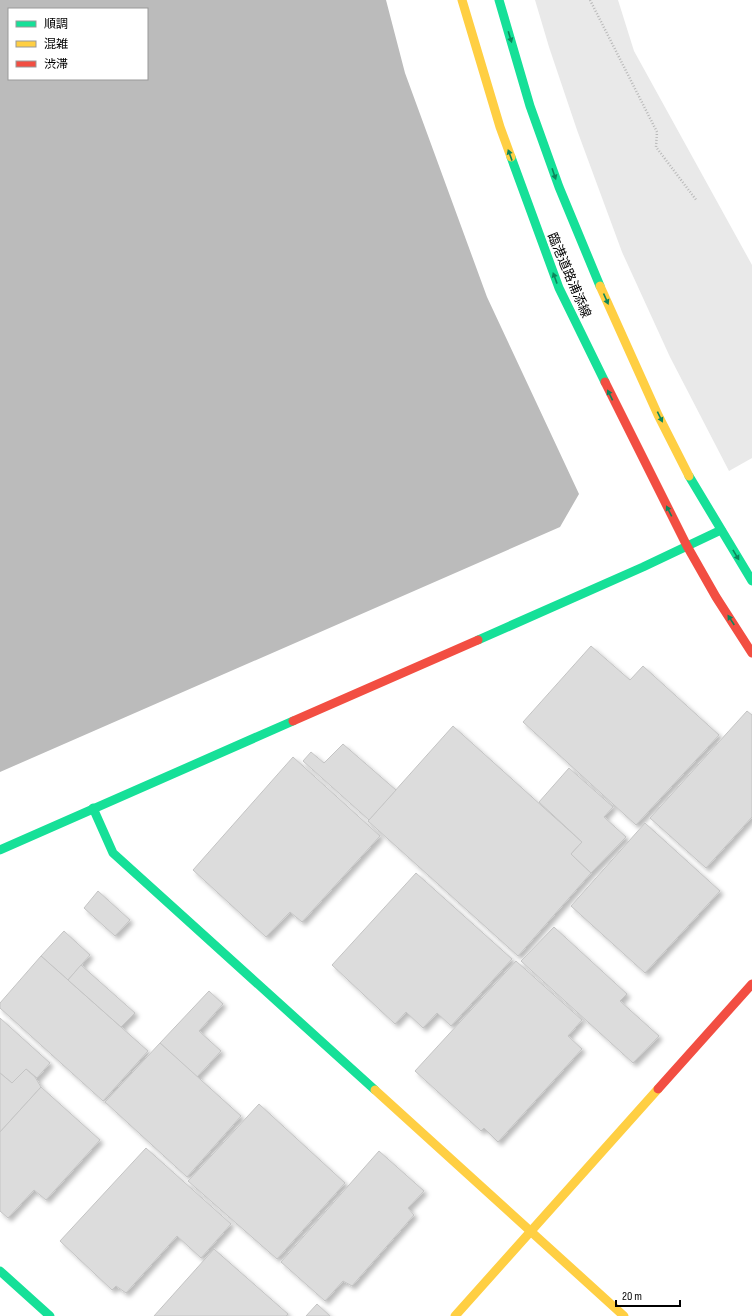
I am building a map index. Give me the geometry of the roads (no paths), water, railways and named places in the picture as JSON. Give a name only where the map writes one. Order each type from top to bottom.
[{"type":"street","name":"臨港道路浦添線","points":[[462,0],[500,127],[559,288],[596,367],[687,546],[716,597],[752,653]]},
{"type":"street","name":"臨港道路浦添線","points":[[499,0],[530,106],[559,187],[587,256],[658,415],[687,473],[752,581]]},
{"type":"street","points":[[0,850],[643,566],[721,530]]},
{"type":"street","points":[[93,808],[113,852],[624,1316]]},
{"type":"street","points":[[455,1316],[752,984]]},
{"type":"street","points":[[0,1271],[50,1316]]}]
